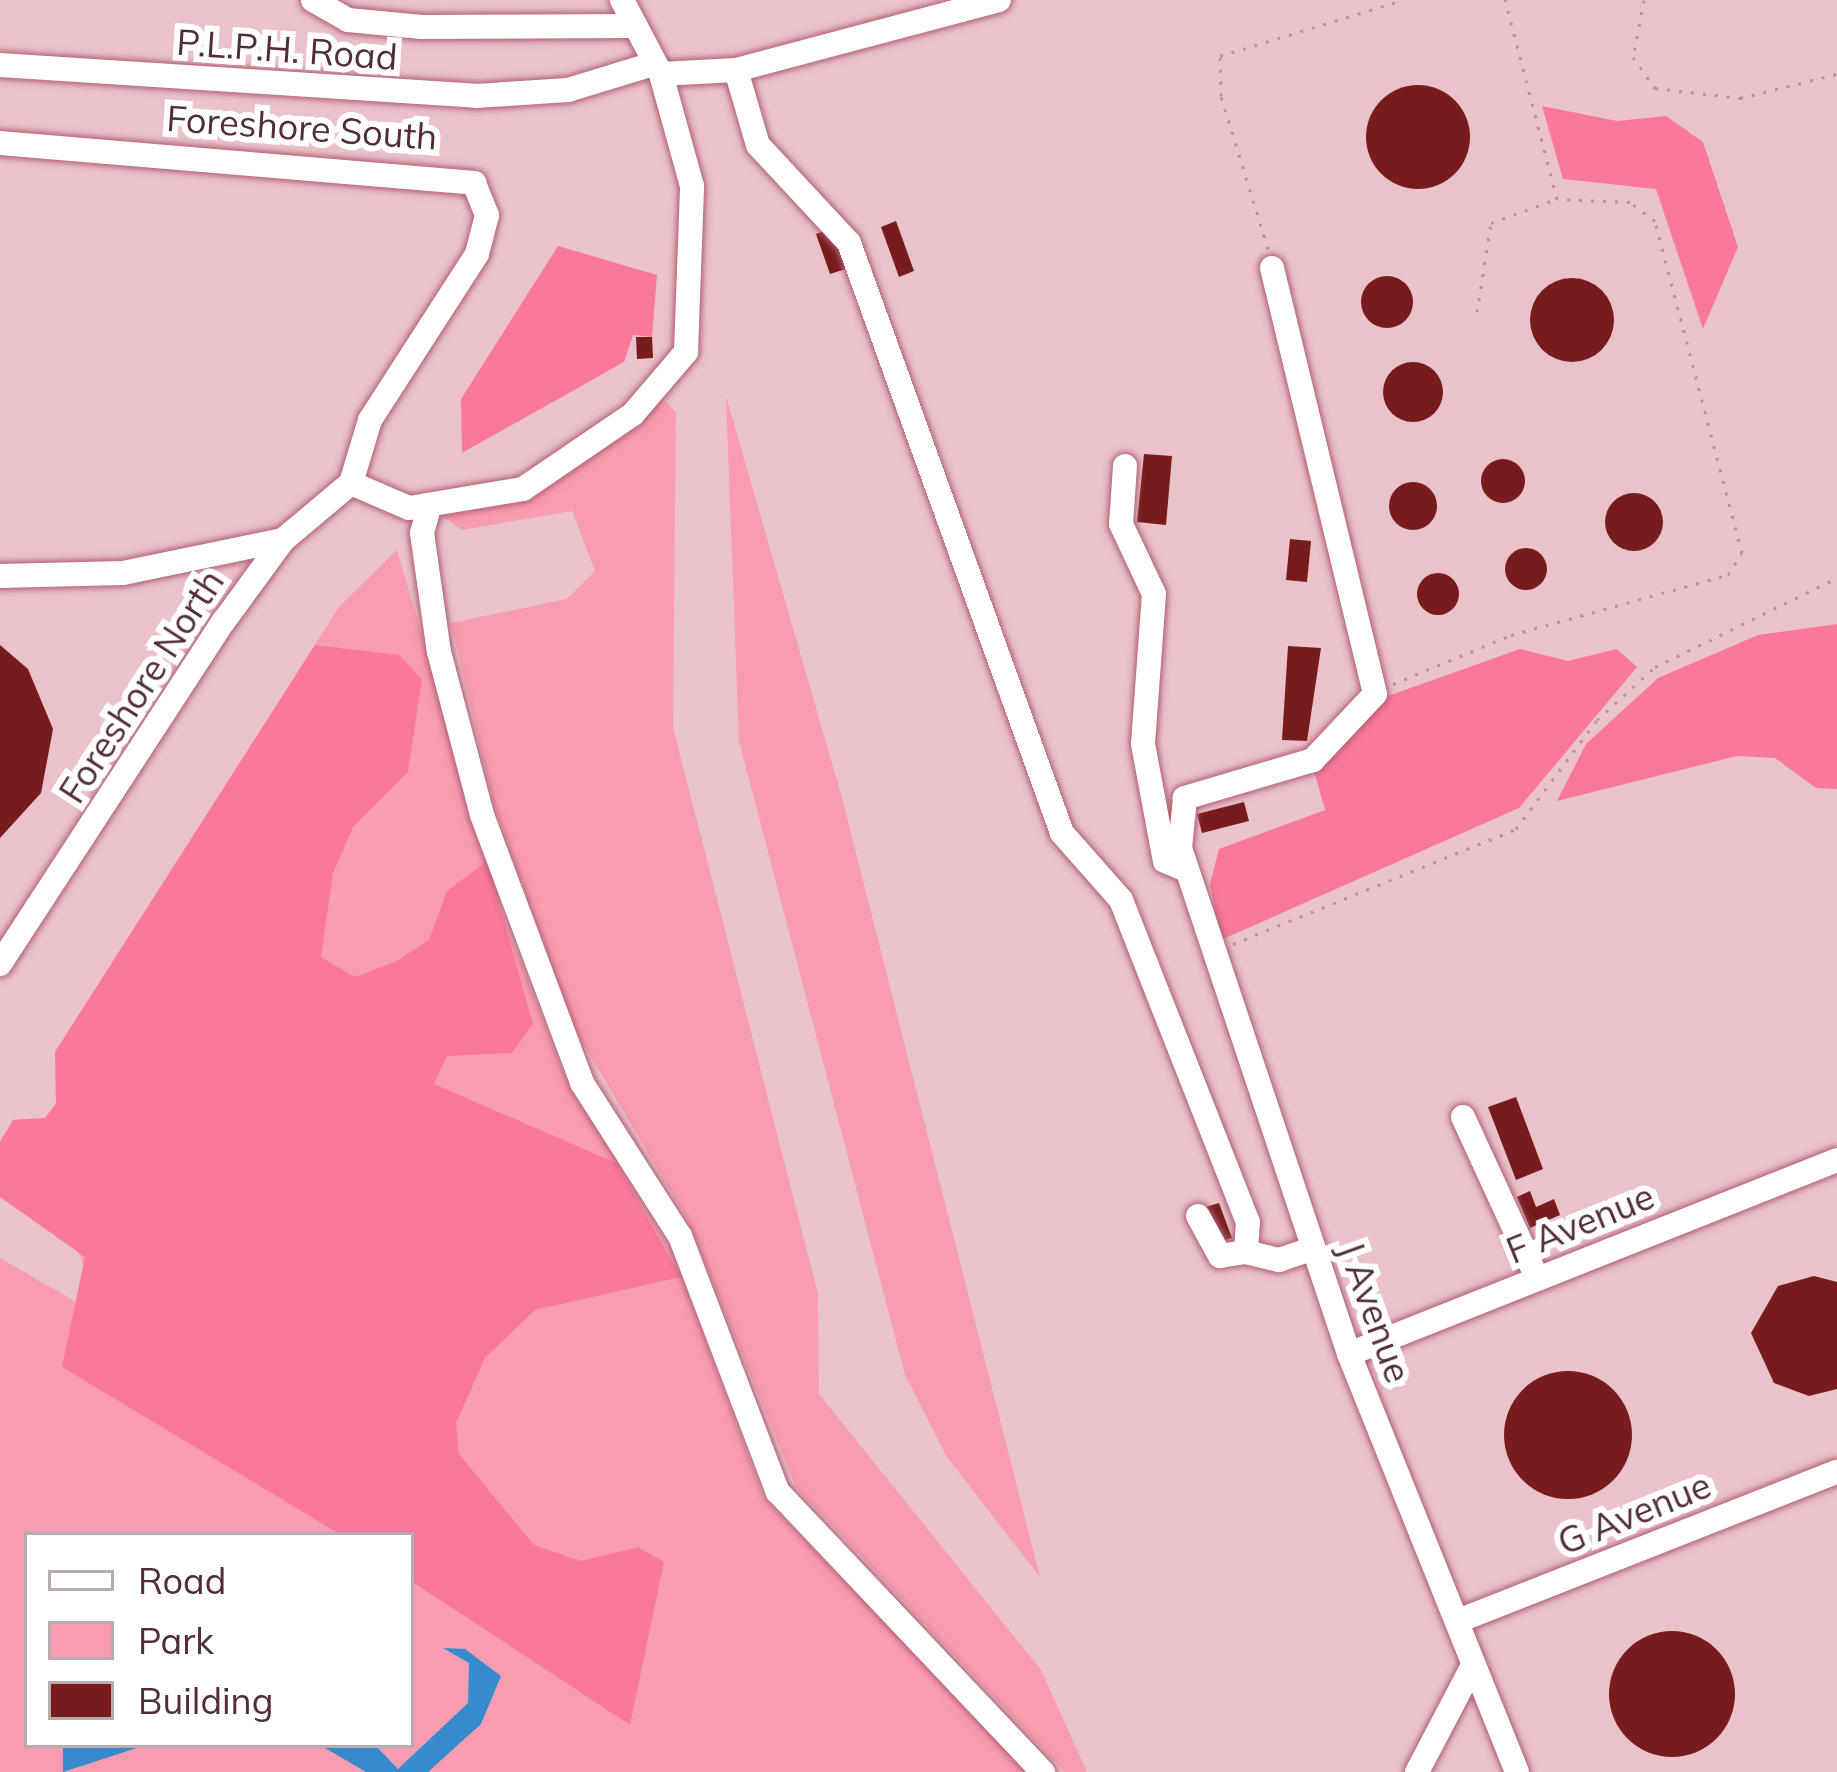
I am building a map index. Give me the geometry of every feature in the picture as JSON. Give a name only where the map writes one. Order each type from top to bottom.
[{"type":"lane","points":[[314,0],[348,20],[422,27],[631,26]]},
{"type":"lane","points":[[360,487],[429,508],[541,480],[633,414],[686,352],[694,201],[657,69],[631,26],[622,0]]},
{"type":"lane","name":"P.L.P.H. Road","points":[[0,65],[476,96],[568,90],[657,69],[736,70],[999,0]]},
{"type":"lane","points":[[736,70],[758,145],[849,243],[1062,833],[1121,900],[1250,1231],[1246,1252]]},
{"type":"lane","name":"Foreshore South","points":[[0,143],[474,184],[487,215],[477,254],[370,420],[360,487]]},
{"type":"lane","points":[[1126,466],[1120,524],[1154,594],[1143,744],[1165,861],[1184,869],[1185,798],[1312,760],[1375,694],[1272,268]]},
{"type":"lane","name":"Foreshore North","points":[[0,964],[283,541],[360,487]]},
{"type":"lane","points":[[429,508],[431,608],[482,815],[582,1083],[684,1246],[769,1473],[804,1525],[1043,1772]]},
{"type":"lane","points":[[0,576],[123,573],[283,541]]},
{"type":"lane","name":"J Avenue","points":[[1184,869],[1209,954],[1349,1354],[1458,1622],[1471,1669],[1517,1772]]},
{"type":"lane","points":[[1463,1118],[1538,1278]]},
{"type":"lane","name":"F Avenue","points":[[1349,1354],[1837,1160]]},
{"type":"lane","points":[[1198,1216],[1220,1256],[1246,1252],[1279,1260],[1313,1249]]},
{"type":"lane","name":"G Avenue","points":[[1458,1622],[1837,1472]]},
{"type":"lane","points":[[1417,1772],[1471,1669]]},
{"type":"path","points":[[1272,268],[1221,96],[1220,56],[1403,0]]},
{"type":"path","points":[[1504,0],[1557,199]]},
{"type":"path","points":[[1644,0],[1633,56],[1654,88],[1730,99],[1837,74]]},
{"type":"path","points":[[1375,694],[1483,645],[1721,578],[1740,562],[1655,220],[1630,202],[1557,199],[1491,223],[1477,312]]},
{"type":"path","points":[[1209,954],[1516,829],[1597,720],[1655,667],[1837,578]]},
{"type":"shaded area","points":[[0,0],[1837,0],[1837,1772],[673,1772],[414,1538],[414,1532],[405,1532],[0,1331]]},
{"type":"shaded area","points":[[1542,106],[1617,121],[1666,116],[1703,142],[1738,247],[1703,329],[1656,189],[1563,179]]},
{"type":"shaded area","points":[[558,246],[657,275],[652,337],[633,335],[624,362],[462,453],[461,399]]},
{"type":"shaded area","points":[[1837,624],[1837,789],[1816,788],[1775,758],[1737,756],[1557,801],[1586,744],[1658,678],[1758,635]]},
{"type":"shaded area","points":[[315,645],[399,655],[422,679],[408,772],[353,827],[333,873],[321,957],[355,977],[395,962],[429,940],[447,891],[487,861],[533,1024],[512,1053],[447,1056],[434,1084],[616,1163],[681,1277],[535,1310],[485,1358],[456,1423],[459,1454],[534,1545],[581,1561],[638,1547],[664,1562],[630,1725],[414,1583],[414,1532],[336,1532],[62,1367],[85,1257],[0,1197],[0,1142],[13,1120],[45,1118],[56,1104],[55,1052]]},
{"type":"shaded area","points":[[1520,649],[1568,661],[1617,649],[1637,667],[1519,808],[1221,940],[1210,884],[1219,849],[1325,810],[1312,764],[1388,696]]},
{"type":"green space","points":[[726,396],[842,798],[1040,1577],[947,1457],[905,1375],[739,741]]},
{"type":"green space","points":[[661,397],[676,412],[673,727],[818,1294],[819,1394],[1041,1670],[1087,1772],[1065,1772],[796,1487],[688,1220],[575,1030],[494,805],[451,623],[567,599],[595,571],[572,511],[462,530],[442,516],[481,506]]},
{"type":"green space","points":[[397,550],[507,926],[561,1068],[674,1256],[763,1497],[1029,1772],[0,1772],[0,1258],[78,1303],[86,1274],[77,1247],[0,1197],[0,1142],[13,1120],[45,1118],[56,1104],[55,1052],[339,607]]},
{"type":"water","points":[[443,1648],[465,1649],[501,1676],[481,1724],[428,1772],[366,1772],[325,1748],[378,1748],[398,1769],[468,1703],[469,1663]]},
{"type":"water","points":[[63,1748],[137,1748],[63,1772]]},
{"type":"building","points":[[1418,85],[1438,89],[1455,100],[1466,117],[1470,137],[1466,157],[1455,174],[1438,185],[1418,189],[1398,185],[1381,174],[1370,157],[1366,137],[1370,117],[1381,100],[1398,89]]},
{"type":"building","points":[[896,221],[914,271],[899,277],[881,227]]},
{"type":"building","points":[[835,227],[849,268],[830,274],[816,234]]},
{"type":"building","points":[[1387,276],[1406,283],[1413,302],[1406,321],[1387,328],[1368,321],[1361,302],[1368,283]]},
{"type":"building","points":[[1572,278],[1602,290],[1614,320],[1602,350],[1572,362],[1542,350],[1530,320],[1542,290]]},
{"type":"building","points":[[636,337],[652,337],[653,358],[637,359]]},
{"type":"building","points":[[1413,362],[1434,371],[1443,392],[1434,413],[1413,422],[1392,413],[1383,392],[1392,371]]},
{"type":"building","points":[[1144,454],[1172,456],[1166,525],[1137,522]]},
{"type":"building","points":[[1503,459],[1519,465],[1525,481],[1519,497],[1503,503],[1487,497],[1481,481],[1487,465]]},
{"type":"building","points":[[1413,482],[1430,489],[1437,506],[1430,523],[1413,530],[1396,523],[1389,506],[1396,489]]},
{"type":"building","points":[[1634,493],[1654,502],[1663,522],[1654,542],[1634,551],[1614,542],[1605,522],[1614,502]]},
{"type":"building","points":[[1290,539],[1311,541],[1307,582],[1286,580]]},
{"type":"building","points":[[1526,548],[1541,554],[1547,569],[1541,584],[1526,590],[1511,584],[1505,569],[1511,554]]},
{"type":"building","points":[[1438,573],[1453,579],[1459,594],[1453,609],[1438,615],[1423,609],[1417,594],[1423,579]]},
{"type":"building","points":[[0,645],[28,669],[53,729],[41,793],[0,838]]},
{"type":"building","points":[[1288,646],[1321,648],[1307,741],[1282,740]]},
{"type":"building","points":[[1244,802],[1249,821],[1202,833],[1197,814]]},
{"type":"building","points":[[1516,1097],[1543,1169],[1516,1180],[1488,1107]]},
{"type":"building","points":[[1530,1191],[1536,1207],[1554,1199],[1560,1215],[1530,1228],[1517,1197]]},
{"type":"building","points":[[1219,1203],[1232,1238],[1218,1242],[1206,1207]]},
{"type":"building","points":[[1814,1276],[1837,1282],[1837,1389],[1809,1396],[1774,1383],[1751,1333],[1778,1286]]},
{"type":"building","points":[[1568,1371],[1593,1376],[1613,1390],[1627,1410],[1632,1435],[1627,1460],[1613,1480],[1593,1494],[1568,1499],[1543,1494],[1523,1480],[1509,1460],[1504,1435],[1509,1410],[1523,1390],[1543,1376]]},
{"type":"building","points":[[1672,1631],[1696,1636],[1716,1650],[1730,1670],[1735,1694],[1730,1718],[1716,1738],[1696,1752],[1672,1757],[1648,1752],[1628,1738],[1614,1718],[1609,1694],[1614,1670],[1628,1650],[1648,1636]]}]
